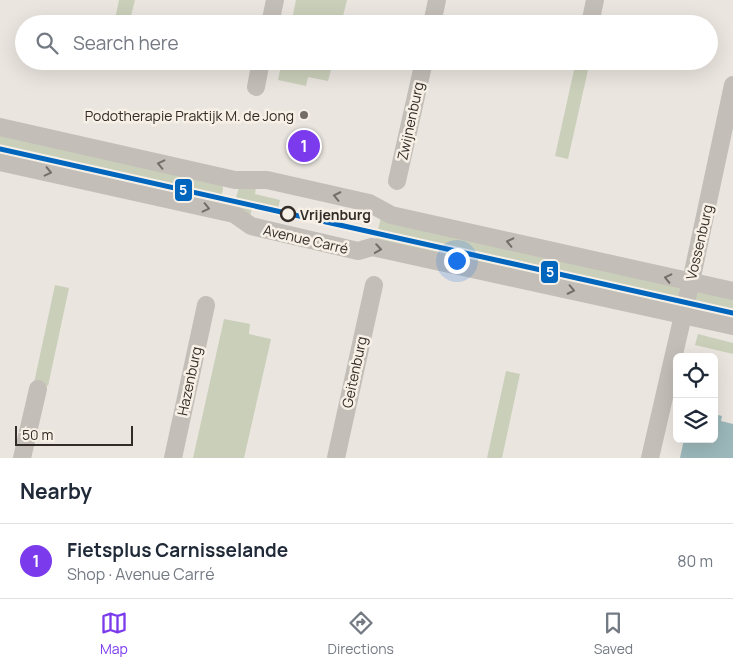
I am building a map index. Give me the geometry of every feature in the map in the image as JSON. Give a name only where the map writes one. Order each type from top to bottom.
[{"type":"street","points":[[272,15],[275,0]]},
{"type":"street","points":[[434,15],[437,0]]},
{"type":"street","points":[[592,15],[595,0]]},
{"type":"street","points":[[256,87],[259,70]]},
{"type":"street","name":"Zwijnenburg","points":[[397,181],[422,70]]},
{"type":"street","name":"Vossenburg","points":[[650,458],[733,85]]},
{"type":"street","points":[[0,127],[235,180],[267,180],[369,203],[391,215],[733,291]]},
{"type":"street","name":"Avenue Carré","points":[[0,162],[234,214],[251,226],[358,251],[372,247],[733,326]]},
{"type":"street","name":"Geitenburg","points":[[336,458],[374,285]]},
{"type":"street","name":"Hazenburg","points":[[172,458],[206,305]]},
{"type":"street","points":[[22,458],[38,389]]},
{"type":"green space","points":[[119,0],[135,0],[131,15],[116,15]]},
{"type":"green space","points":[[296,0],[347,0],[343,15],[293,15]]},
{"type":"green space","points":[[280,70],[331,70],[328,81],[308,77],[306,86],[278,80]]},
{"type":"green space","points":[[574,70],[588,70],[568,159],[555,156]]},
{"type":"green space","points":[[0,133],[222,182],[223,189],[220,203],[0,157]]},
{"type":"green space","points":[[239,187],[256,188],[255,194],[280,200],[277,214],[252,208],[250,217],[233,209]]},
{"type":"green space","points":[[381,217],[677,285],[680,289],[677,304],[673,307],[375,243]]},
{"type":"green space","points":[[55,285],[69,288],[48,386],[34,383]]},
{"type":"green space","points":[[695,291],[733,296],[733,321],[695,312],[692,307]]},
{"type":"green space","points":[[224,319],[250,324],[249,334],[271,339],[244,458],[193,458]]},
{"type":"green space","points":[[698,334],[733,343],[733,354],[695,345]]},
{"type":"green space","points":[[506,371],[520,374],[502,458],[487,458]]},
{"type":"water","points":[[718,415],[722,416],[721,421],[733,424],[733,458],[680,458],[683,443],[718,443]]},
{"type":"transit line","name":"5","points":[[0,149],[733,313]]},
{"type":"place","name":"Podotherapie Praktijk M. de Jong","points":[[304,115]]},
{"type":"place","name":"Fietsplus Carnisselande","points":[[304,146]]},
{"type":"place","name":"Vrijenburg","points":[[288,214]]}]
